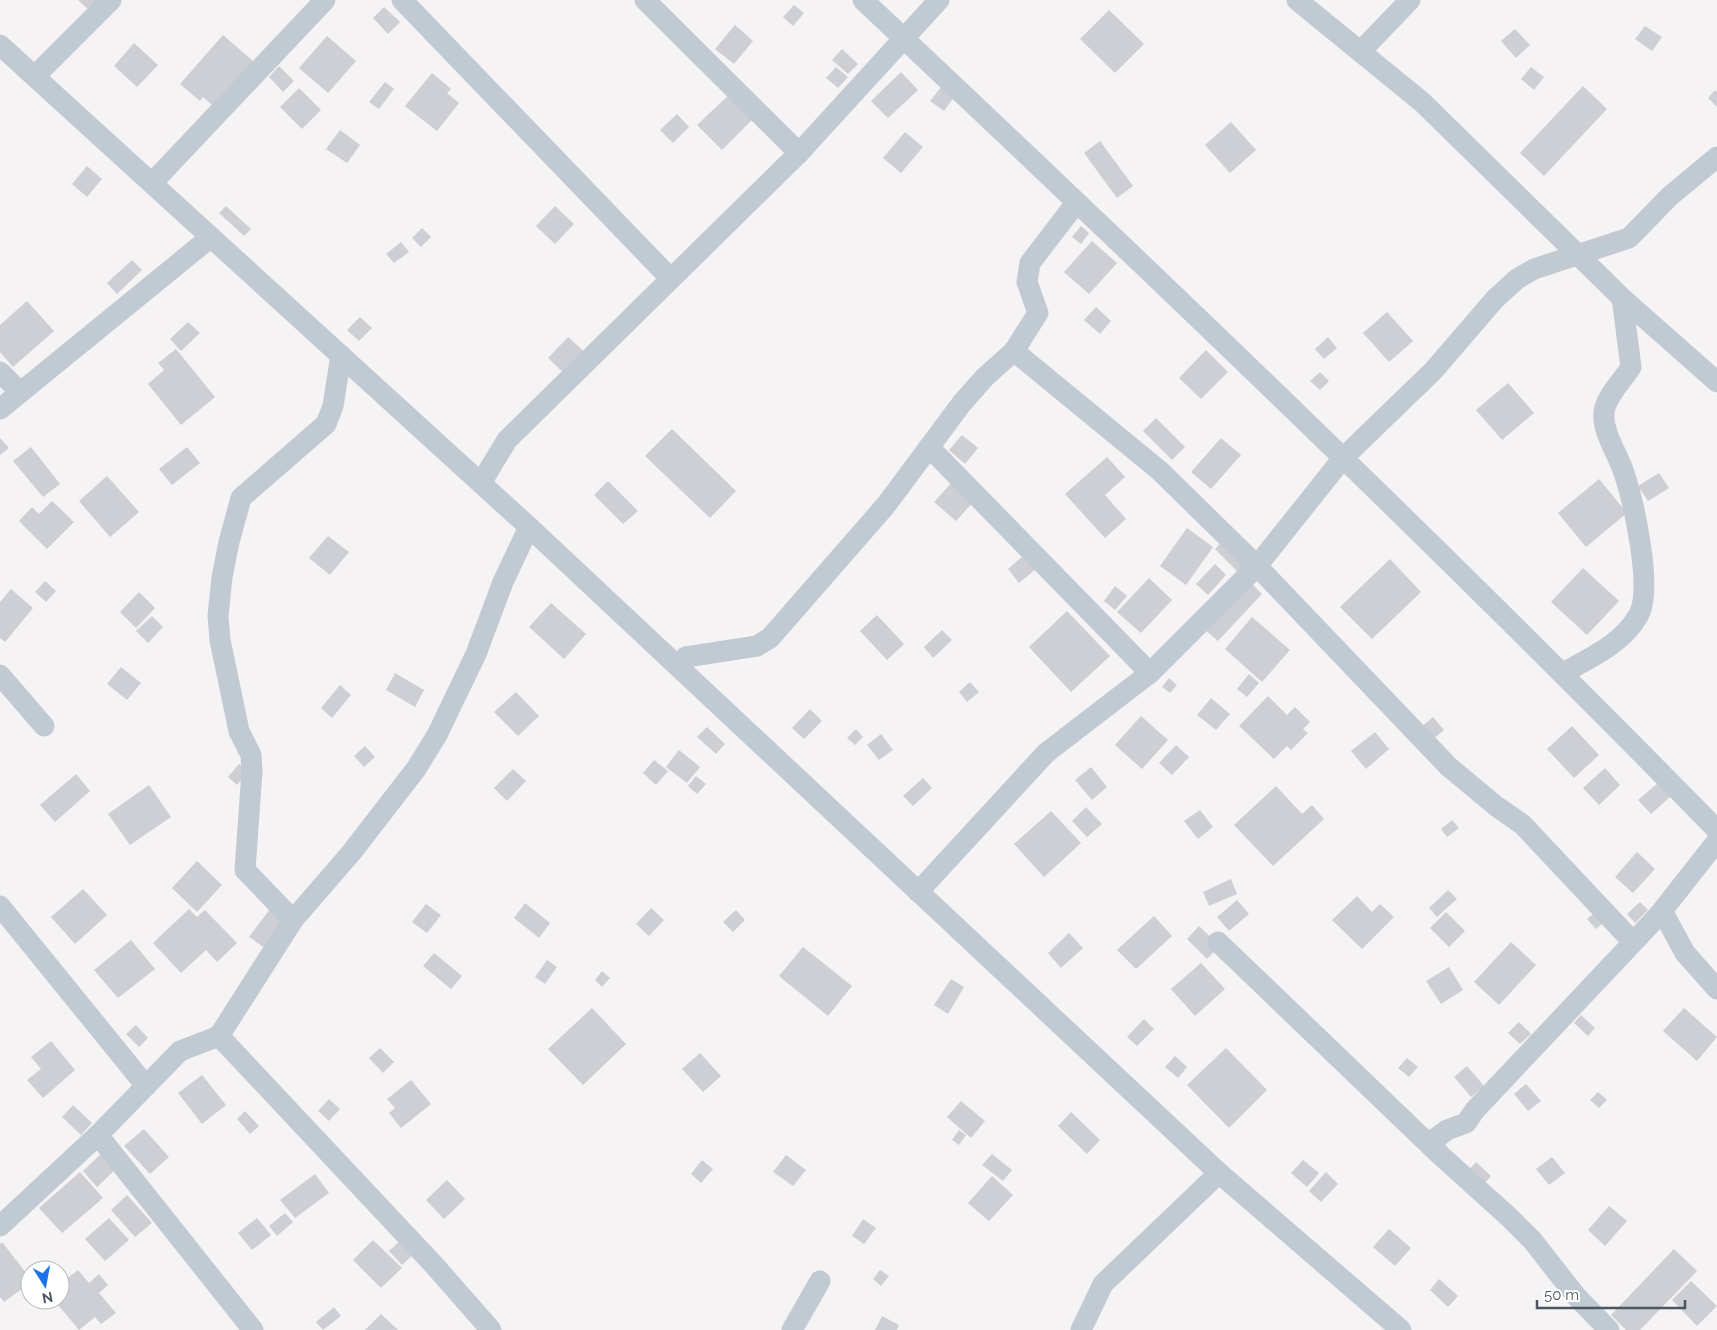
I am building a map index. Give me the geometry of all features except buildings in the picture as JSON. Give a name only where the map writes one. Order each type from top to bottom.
[{"type":"street","points":[[35,76],[111,0]]},
{"type":"street","points":[[152,183],[325,0]]},
{"type":"street","points":[[402,0],[670,278]]},
{"type":"street","points":[[645,0],[799,153]]},
{"type":"street","points":[[863,0],[1343,458],[1563,673],[1717,830]]},
{"type":"street","points":[[481,483],[507,440],[799,153],[939,0]]},
{"type":"street","points":[[1297,0],[1422,102],[1580,254],[1622,298],[1717,382]]},
{"type":"street","points":[[1361,51],[1410,0]]},
{"type":"street","points":[[0,44],[529,527],[1219,1173],[1400,1330]]},
{"type":"street","points":[[918,892],[1046,753],[1150,673],[1257,566],[1343,458],[1433,371],[1495,299],[1517,278],[1534,269],[1629,238],[1670,196],[1717,157]]},
{"type":"street","points":[[681,669],[686,657],[757,646],[770,638],[886,505],[962,403],[985,377],[1014,351],[1038,312],[1027,282],[1030,263],[1076,202]]},
{"type":"street","points":[[0,409],[211,237]]},
{"type":"street","points":[[1563,673],[1612,644],[1639,616],[1642,605],[1643,586],[1635,513],[1630,488],[1604,419],[1607,403],[1631,367],[1622,298]]},
{"type":"street","points":[[1014,351],[1160,471],[1257,566],[1449,767],[1496,806],[1522,824],[1633,942]]},
{"type":"street","points":[[294,920],[245,870],[252,771],[251,755],[239,731],[220,640],[218,616],[222,577],[241,498],[326,424],[334,406],[341,355]]},
{"type":"street","points":[[0,372],[20,392]]},
{"type":"street","points":[[929,447],[1150,673]]},
{"type":"street","points":[[1,1224],[98,1134],[180,1051],[219,1036],[294,920],[351,853],[416,769],[438,735],[476,654],[503,582],[529,527]]},
{"type":"street","points":[[0,674],[44,726]]},
{"type":"street","points":[[1438,1153],[1432,1141],[1447,1130],[1466,1123],[1475,1110],[1658,916],[1717,841]]},
{"type":"street","points":[[0,906],[146,1086]]},
{"type":"street","points":[[1658,916],[1666,918],[1685,953],[1717,989]]},
{"type":"street","points":[[1218,942],[1438,1153],[1532,1240],[1576,1296],[1609,1330]]},
{"type":"street","points":[[219,1036],[434,1265],[491,1330]]},
{"type":"street","points":[[98,1134],[253,1330]]},
{"type":"street","points":[[1081,1330],[1103,1284],[1219,1173]]},
{"type":"street","points":[[792,1330],[820,1281]]}]
